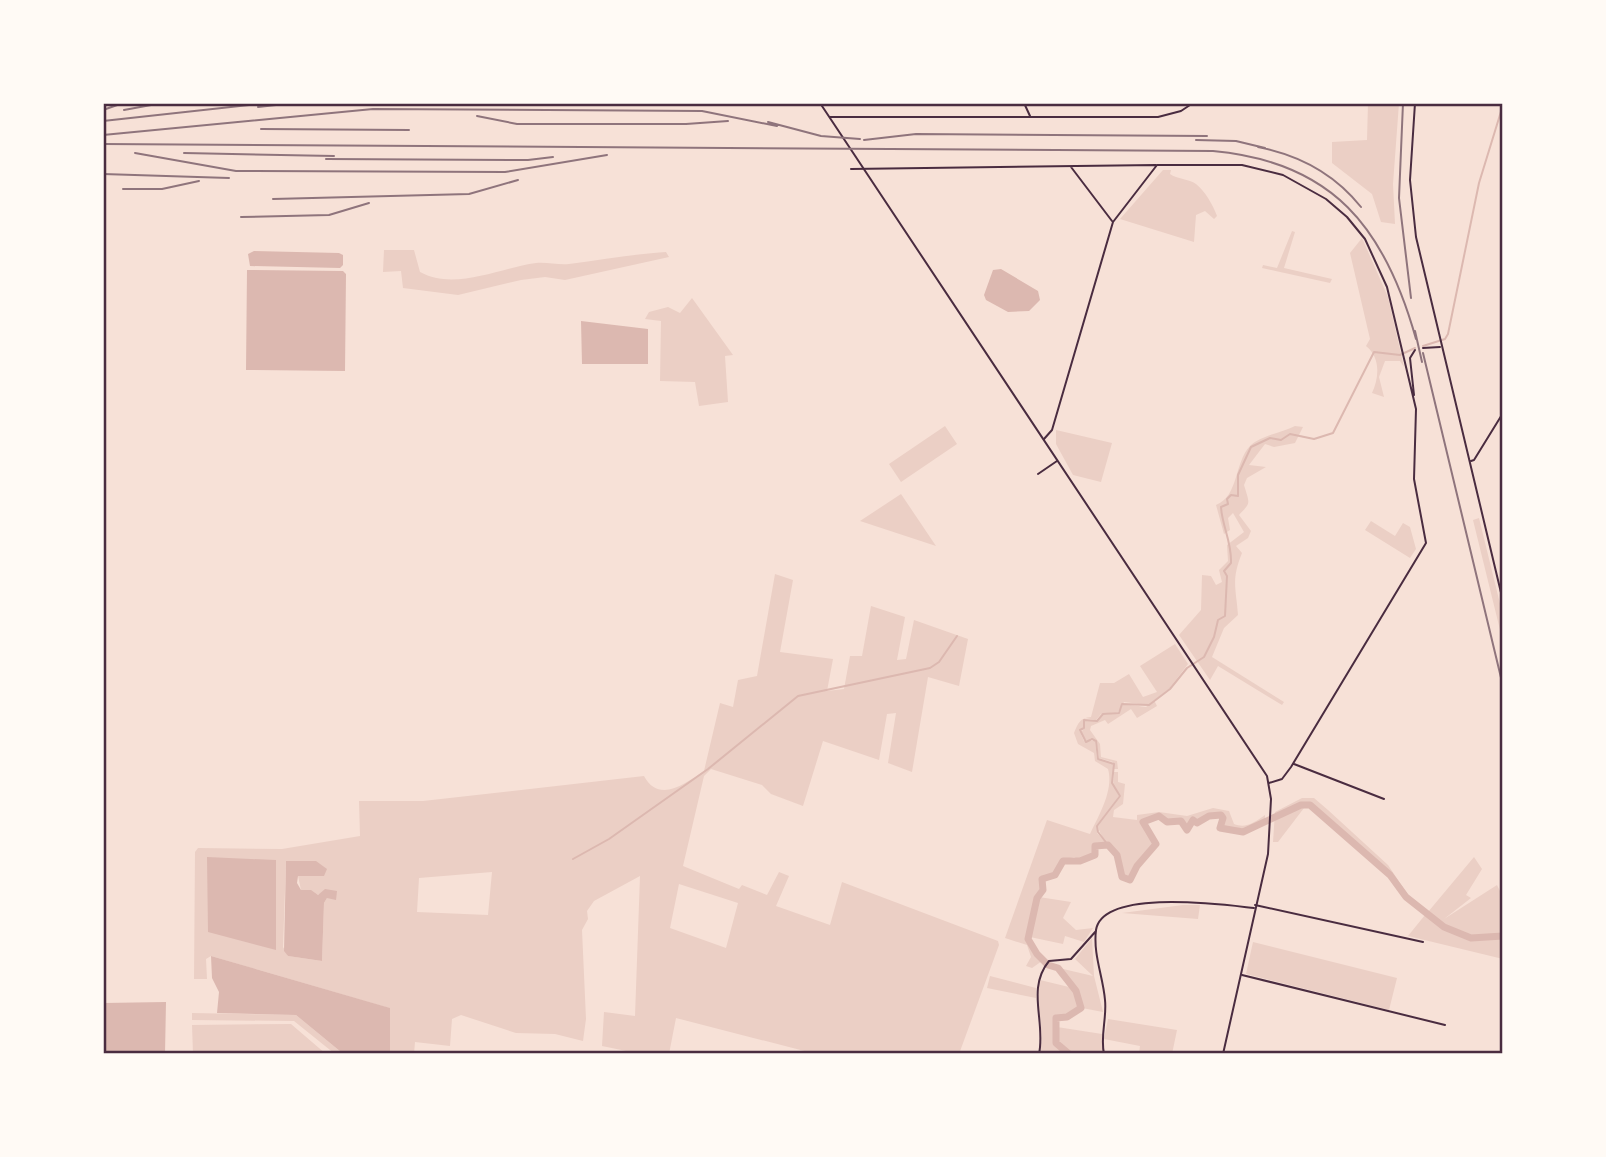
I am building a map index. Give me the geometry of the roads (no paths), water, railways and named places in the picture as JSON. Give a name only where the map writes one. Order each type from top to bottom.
[{"type":"street","points":[[820,103],[1198,670],[1269,783],[1266,863],[1254,906],[1223,1054]]},
{"type":"street","points":[[1024,103],[1030,116]]},
{"type":"street","points":[[829,117],[1158,117],[1181,111],[1193,103]]},
{"type":"street","points":[[1415,103],[1410,163],[1413,218],[1503,601]]},
{"type":"street","points":[[851,169],[1220,164],[1260,168],[1293,180],[1326,199],[1347,216],[1372,250],[1387,288],[1413,395],[1417,417],[1414,480],[1426,543],[1293,764],[1282,779],[1269,783]]},
{"type":"street","points":[[1044,439],[1052,430],[1113,222],[1157,165]]},
{"type":"street","points":[[1070,166],[1113,222]]},
{"type":"street","points":[[1423,348],[1441,346]]},
{"type":"street","points":[[1413,395],[1416,392],[1410,358],[1415,350]]},
{"type":"street","points":[[1469,461],[1474,460],[1503,413]]},
{"type":"street","points":[[1038,474],[1058,460]]},
{"type":"street","points":[[1293,764],[1384,799]]},
{"type":"street","points":[[1039,1054],[1038,982],[1045,966],[1048,962],[1071,959],[1108,914],[1144,904],[1200,902],[1254,906],[1423,942]]},
{"type":"street","points":[[1096,931],[1096,959],[1105,997],[1104,1054]]},
{"type":"street","points":[[1240,975],[1445,1025]]},
{"type":"street","points":[[639,1053],[645,1054]]},
{"type":"waterway","points":[[1423,346],[1445,339],[1448,334],[1479,183],[1503,105]]},
{"type":"waterway","points":[[1108,845],[1098,832],[1097,826],[1120,796],[1112,783],[1114,764],[1098,759],[1096,741],[1092,739],[1086,742],[1080,730],[1084,728],[1084,720],[1097,721],[1103,714],[1119,713],[1122,704],[1149,705],[1170,689],[1187,668],[1204,657],[1214,637],[1218,620],[1225,616],[1227,576],[1224,571],[1231,563],[1231,555],[1221,507],[1228,504],[1227,499],[1231,495],[1238,496],[1238,475],[1251,447],[1270,438],[1281,440],[1290,434],[1314,439],[1333,433],[1374,352],[1400,355],[1415,348]]},
{"type":"waterway","points":[[573,859],[609,839],[708,769],[798,696],[930,668],[939,662],[957,636]]},
{"type":"waterway","points":[[1069,1054],[1056,1043],[1056,1018],[1067,1017],[1081,1008],[1076,991],[1058,968],[1048,965],[1037,954],[1028,939],[1037,898],[1043,890],[1042,879],[1055,875],[1063,861],[1080,861],[1095,855],[1095,846],[1108,845],[1117,855],[1122,877],[1130,880],[1137,866],[1156,844],[1143,822],[1159,816],[1167,822],[1181,821],[1187,830],[1193,820],[1197,823],[1209,816],[1221,815],[1223,818],[1220,828],[1243,832],[1301,805],[1310,805],[1390,875],[1406,897],[1444,927],[1471,938],[1503,936]]},
{"type":"railway","points":[[103,110],[123,103]]},
{"type":"railway","points":[[124,110],[162,103]]},
{"type":"railway","points":[[103,121],[267,103]]},
{"type":"railway","points":[[258,107],[294,103]]},
{"type":"railway","points":[[1403,103],[1399,198],[1411,298]]},
{"type":"railway","points":[[103,135],[373,109],[702,111],[777,126]]},
{"type":"railway","points":[[477,116],[517,124],[686,124],[728,121]]},
{"type":"railway","points":[[768,122],[821,136],[860,139]]},
{"type":"railway","points":[[261,129],[409,130]]},
{"type":"railway","points":[[864,140],[916,134],[1207,136]]},
{"type":"railway","points":[[1196,140],[1236,141],[1265,148]]},
{"type":"railway","points":[[103,144],[1213,151],[1255,158],[1291,169],[1322,186],[1348,208],[1370,234],[1388,264],[1416,339]]},
{"type":"railway","points":[[1258,147],[1288,155],[1315,167],[1339,184],[1361,207]]},
{"type":"railway","points":[[135,153],[236,171],[505,172],[607,155]]},
{"type":"railway","points":[[184,153],[334,156]]},
{"type":"railway","points":[[326,159],[528,160],[553,157]]},
{"type":"railway","points":[[103,174],[229,178]]},
{"type":"railway","points":[[273,199],[469,194],[518,180]]},
{"type":"railway","points":[[123,189],[162,189],[199,181]]},
{"type":"railway","points":[[241,217],[329,215],[369,203]]},
{"type":"railway","points":[[1415,331],[1422,362]]},
{"type":"railway","points":[[1423,353],[1503,686]]}]
